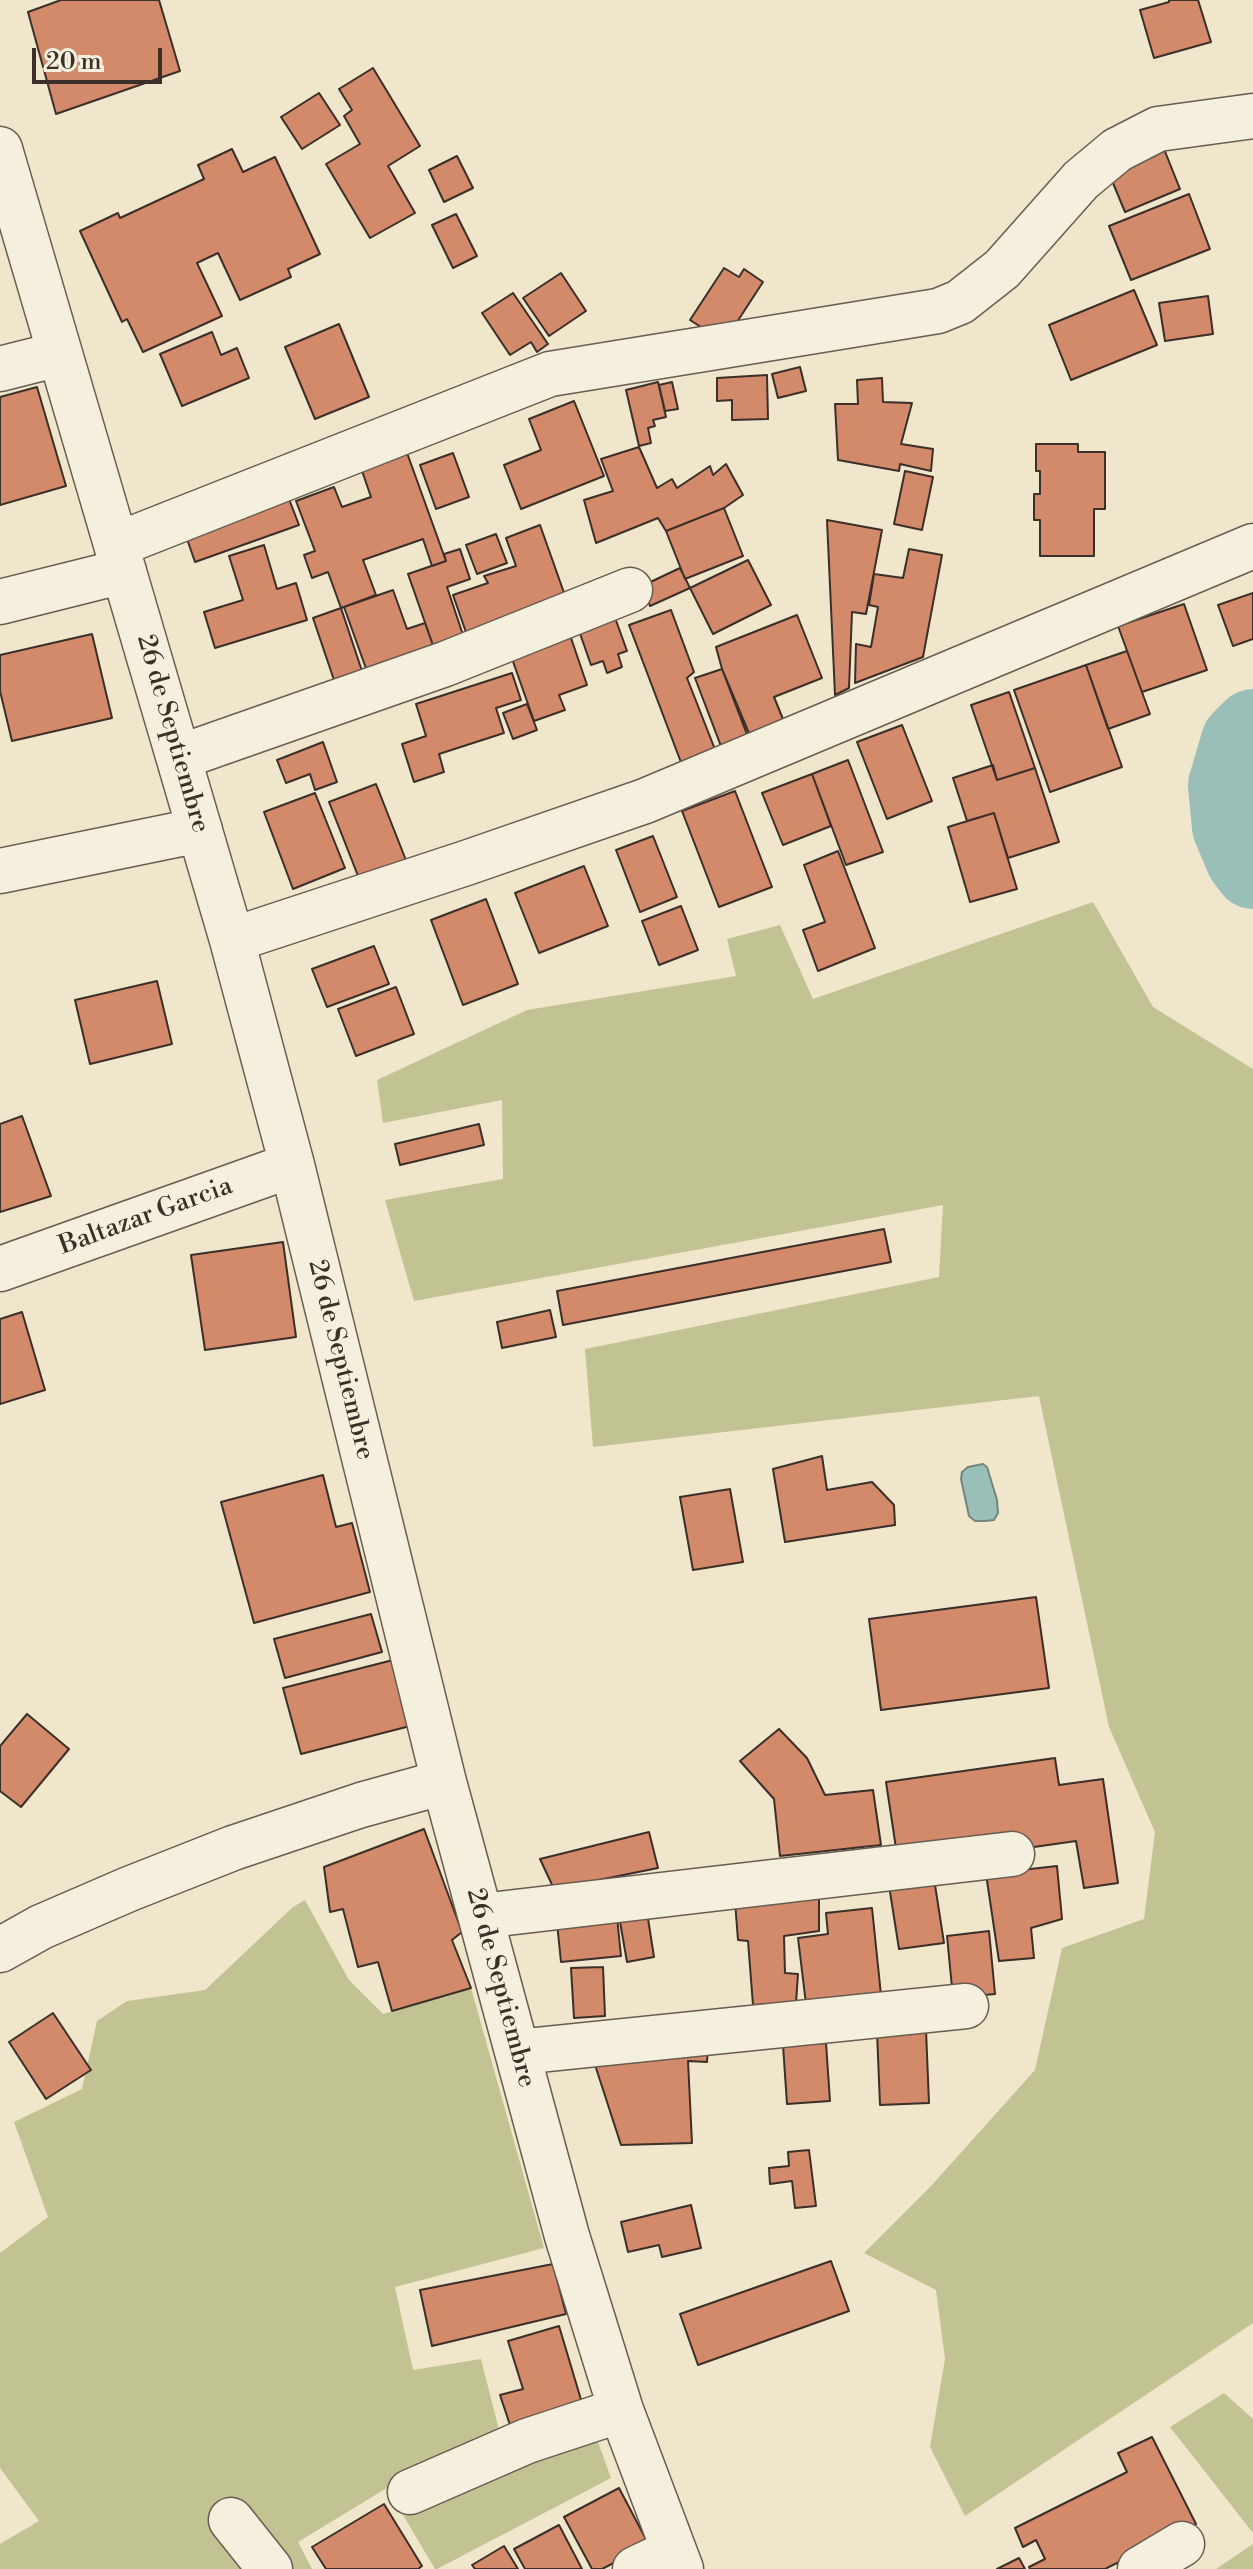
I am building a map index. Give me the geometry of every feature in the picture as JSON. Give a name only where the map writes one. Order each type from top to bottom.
[{"type":"street","points":[[0,602],[120,558],[550,374],[938,311],[960,302],[1002,269],[1081,180],[1117,150],[1158,129],[1253,116]]},
{"type":"street","name":"26 de Septiembre","points":[[0,149],[232,940],[292,1165],[444,1782],[567,2236],[621,2410],[663,2563]]},
{"type":"street","points":[[0,369],[59,354]]},
{"type":"street","points":[[232,940],[645,801],[1253,546]]},
{"type":"street","points":[[180,757],[445,664],[630,590]]},
{"type":"street","points":[[0,871],[200,830]]},
{"type":"street","name":"Baltazar Garcia","points":[[0,1269],[292,1165]]},
{"type":"street","points":[[0,1950],[70,1914],[233,1848],[361,1805],[444,1782]]},
{"type":"street","points":[[481,1916],[1012,1854]]},
{"type":"street","points":[[518,2052],[966,2006]]},
{"type":"street","points":[[410,2492],[527,2441],[621,2410]]},
{"type":"street","points":[[231,2520],[270,2569]]},
{"type":"street","points":[[1140,2569],[1182,2544]]},
{"type":"green space","points":[[1093,902],[1153,1007],[1253,1069],[1253,2323],[965,2516],[930,2447],[945,2359],[936,2290],[864,2253],[931,2186],[1035,2070],[1062,1948],[1144,1919],[1155,1832],[1109,1727],[1039,1396],[593,1447],[585,1349],[939,1277],[943,1205],[414,1301],[385,1200],[503,1179],[502,1100],[383,1123],[377,1080],[527,1010],[736,976],[727,939],[780,925],[813,999]]},
{"type":"green space","points":[[305,1900],[349,1980],[383,2014],[471,1988],[544,2248],[395,2287],[413,2370],[481,2359],[502,2442],[542,2452],[598,2442],[611,2478],[437,2569],[387,2488],[298,2542],[312,2569],[0,2569],[0,2544],[39,2521],[0,2468],[0,2253],[48,2217],[14,2122],[82,2089],[97,2021],[127,2001],[205,1990],[293,1907]]},
{"type":"green space","points":[[1224,2393],[1253,2419],[1253,2533],[1170,2427]]},
{"type":"green space","points":[[1253,2544],[1253,2569],[1216,2569]]},
{"type":"water","points":[[983,1464],[987,1467],[998,1513],[994,1520],[975,1521],[969,1516],[961,1479],[962,1472],[968,1467]]},
{"type":"building","points":[[61,0],[159,0],[180,71],[56,114],[28,12]]},
{"type":"building","points":[[1169,0],[1198,0],[1211,42],[1154,58],[1140,10]]},
{"type":"building","points":[[373,68],[420,146],[388,166],[415,213],[370,238],[326,164],[360,144],[344,116],[352,110],[339,89]]},
{"type":"building","points":[[319,93],[340,125],[302,149],[281,117]]},
{"type":"building","points":[[232,149],[243,172],[275,157],[320,254],[288,269],[291,277],[240,300],[218,253],[197,263],[222,316],[143,352],[127,319],[122,322],[80,231],[118,213],[120,218],[204,179],[198,165]]},
{"type":"building","points":[[1164,149],[1180,189],[1125,212],[1108,171]]},
{"type":"building","points":[[457,156],[473,188],[444,202],[429,170]]},
{"type":"building","points":[[1189,194],[1210,249],[1131,280],[1109,226]]},
{"type":"building","points":[[456,214],[477,256],[453,268],[432,225]]},
{"type":"building","points":[[724,268],[739,277],[744,269],[763,282],[724,342],[690,320]]},
{"type":"building","points":[[561,273],[586,311],[549,336],[523,298]]},
{"type":"building","points":[[1134,290],[1157,345],[1071,380],[1049,325]]},
{"type":"building","points":[[513,293],[548,344],[537,352],[531,342],[510,355],[482,313]]},
{"type":"building","points":[[1208,296],[1213,334],[1165,341],[1159,303]]},
{"type":"building","points":[[339,324],[369,397],[315,419],[285,347]]},
{"type":"building","points":[[212,332],[221,355],[237,348],[249,378],[182,406],[160,354]]},
{"type":"building","points":[[800,367],[806,391],[778,398],[772,374]]},
{"type":"building","points":[[767,375],[768,419],[732,420],[732,400],[717,401],[717,378]]},
{"type":"building","points":[[882,378],[883,402],[912,403],[901,444],[933,449],[931,471],[900,464],[899,471],[838,460],[835,404],[858,404],[857,380]]},
{"type":"building","points":[[658,382],[666,417],[653,420],[655,426],[648,428],[651,443],[639,446],[626,390]]},
{"type":"building","points":[[672,382],[678,409],[665,411],[659,385]]},
{"type":"building","points":[[37,387],[66,486],[0,505],[0,397]]},
{"type":"building","points":[[574,401],[604,476],[521,509],[504,465],[541,450],[529,419]]},
{"type":"building","points":[[1036,444],[1078,444],[1078,452],[1105,452],[1105,509],[1094,509],[1094,556],[1040,556],[1040,520],[1034,520],[1034,494],[1040,494]]},
{"type":"building","points":[[639,447],[657,488],[672,479],[677,488],[710,466],[713,475],[726,464],[743,495],[724,508],[666,531],[658,518],[596,543],[584,500],[613,491],[601,459]]},
{"type":"building","points":[[406,450],[446,561],[432,566],[423,539],[363,560],[376,595],[341,608],[328,572],[312,578],[304,555],[315,551],[296,501],[334,487],[342,507],[371,497],[360,465]]},
{"type":"building","points":[[453,453],[469,497],[436,509],[420,465]]},
{"type":"building","points":[[905,471],[933,477],[922,530],[894,524]]},
{"type":"building","points":[[289,499],[299,525],[195,562],[186,536]]},
{"type":"building","points":[[724,508],[743,556],[685,579],[666,531]]},
{"type":"building","points":[[827,520],[882,530],[866,614],[852,612],[849,688],[835,695]]},
{"type":"building","points":[[540,525],[568,604],[468,638],[453,595],[488,583],[484,576],[516,566],[506,538]]},
{"type":"building","points":[[496,534],[507,563],[477,574],[466,545]]},
{"type":"building","points":[[264,545],[277,589],[296,583],[307,620],[215,648],[204,612],[243,600],[229,556]]},
{"type":"building","points":[[460,549],[470,579],[447,587],[465,641],[435,651],[408,574],[446,561],[444,554]]},
{"type":"building","points":[[909,549],[942,555],[923,657],[855,683],[856,644],[871,647],[878,607],[869,605],[874,574],[903,578]]},
{"type":"building","points":[[748,560],[771,605],[713,634],[690,588]]},
{"type":"building","points":[[680,568],[690,588],[650,606],[642,586]]},
{"type":"building","points":[[393,590],[407,629],[425,623],[435,651],[368,674],[344,607]]},
{"type":"building","points":[[1253,593],[1253,639],[1233,646],[1218,605]]},
{"type":"building","points":[[1184,604],[1207,670],[1142,692],[1118,626]]},
{"type":"building","points":[[341,608],[363,674],[335,683],[313,618]]},
{"type":"building","points":[[671,610],[694,672],[687,678],[716,752],[682,765],[629,625]]},
{"type":"building","points":[[613,612],[627,651],[618,654],[622,667],[607,673],[603,661],[591,665],[577,625]]},
{"type":"building","points":[[797,615],[822,678],[774,697],[785,724],[751,738],[716,647]]},
{"type":"building","points":[[569,632],[587,685],[559,695],[565,710],[534,721],[510,653]]},
{"type":"building","points":[[92,634],[112,718],[12,741],[0,691],[0,655]]},
{"type":"building","points":[[1127,651],[1150,714],[1108,729],[1086,665]]},
{"type":"building","points":[[1086,665],[1122,767],[1050,792],[1014,690]]},
{"type":"building","points":[[722,669],[751,745],[724,754],[695,678]]},
{"type":"building","points":[[512,673],[521,700],[496,708],[504,733],[439,754],[444,772],[414,782],[402,744],[426,736],[416,704]]},
{"type":"building","points":[[1009,692],[1035,768],[997,780],[971,705]]},
{"type":"building","points":[[527,704],[537,730],[513,739],[503,713]]},
{"type":"building","points":[[902,725],[932,801],[887,819],[857,742]]},
{"type":"building","points":[[323,742],[337,782],[315,790],[310,774],[286,783],[277,760]]},
{"type":"building","points":[[848,760],[883,852],[846,865],[812,774]]},
{"type":"building","points":[[993,765],[997,780],[1035,768],[1059,842],[1008,858],[994,813],[967,821],[953,778]]},
{"type":"building","points":[[812,774],[831,826],[783,845],[762,793]]},
{"type":"building","points":[[376,784],[409,868],[362,886],[329,802]]},
{"type":"building","points":[[735,791],[772,887],[719,907],[682,811]]},
{"type":"building","points":[[315,793],[345,868],[293,889],[264,812]]},
{"type":"building","points":[[994,813],[1017,889],[970,902],[948,827]]},
{"type":"building","points":[[653,836],[677,897],[640,912],[616,850]]},
{"type":"building","points":[[838,851],[875,948],[818,971],[803,930],[825,922],[804,865]]},
{"type":"building","points":[[584,866],[608,926],[539,953],[515,893]]},
{"type":"building","points":[[486,899],[518,984],[463,1005],[431,920]]},
{"type":"building","points":[[681,906],[698,950],[659,965],[642,921]]},
{"type":"building","points":[[374,946],[389,984],[327,1007],[312,969]]},
{"type":"building","points":[[157,981],[172,1044],[90,1064],[75,1000]]},
{"type":"building","points":[[396,987],[414,1034],[356,1056],[338,1009]]},
{"type":"building","points":[[22,1116],[51,1196],[0,1212],[0,1124]]},
{"type":"building","points":[[479,1124],[484,1145],[400,1165],[395,1144]]},
{"type":"building","points":[[884,1229],[891,1262],[563,1325],[557,1291]]},
{"type":"building","points":[[283,1242],[296,1337],[205,1350],[191,1255]]},
{"type":"building","points":[[550,1310],[556,1337],[502,1348],[497,1322]]},
{"type":"building","points":[[22,1312],[45,1390],[0,1404],[0,1319]]},
{"type":"building","points":[[822,1456],[827,1490],[872,1482],[894,1505],[895,1525],[785,1542],[773,1469]]},
{"type":"building","points":[[323,1475],[336,1527],[352,1523],[370,1592],[254,1623],[221,1502]]},
{"type":"building","points":[[730,1489],[743,1562],[693,1570],[680,1497]]},
{"type":"building","points":[[1036,1597],[1049,1688],[881,1710],[869,1619]]},
{"type":"building","points":[[371,1614],[382,1652],[285,1678],[274,1639]]},
{"type":"building","points":[[397,1659],[414,1725],[301,1754],[283,1688]]},
{"type":"building","points":[[27,1714],[69,1749],[21,1807],[0,1791],[0,1746]]},
{"type":"building","points":[[779,1729],[807,1758],[825,1795],[873,1790],[881,1845],[780,1856],[774,1799],[740,1761]]},
{"type":"building","points":[[1055,1758],[1059,1785],[1103,1779],[1118,1883],[1084,1888],[1076,1841],[957,1858],[896,1848],[886,1782]]},
{"type":"building","points":[[424,1829],[462,1932],[452,1940],[471,1988],[392,2011],[378,1962],[358,1967],[343,1909],[330,1912],[324,1867]]},
{"type":"building","points":[[649,1832],[658,1868],[554,1889],[540,1859]]},
{"type":"building","points":[[1057,1866],[1062,1919],[1031,1928],[1034,1958],[999,1961],[986,1874]]},
{"type":"building","points":[[933,1872],[944,1943],[899,1949],[888,1879]]},
{"type":"building","points":[[819,1879],[819,1931],[784,1936],[785,1973],[798,1974],[796,2003],[753,2005],[748,1941],[738,1940],[734,1889]]},
{"type":"building","points":[[872,1908],[881,1995],[806,2004],[798,1938],[828,1934],[826,1913]]},
{"type":"building","points":[[647,1912],[654,1957],[627,1962],[619,1916]]},
{"type":"building","points":[[617,1917],[621,1956],[561,1962],[557,1923]]},
{"type":"building","points":[[989,1931],[995,1994],[953,1998],[947,1936]]},
{"type":"building","points":[[603,1967],[605,2016],[574,2018],[571,1968]]},
{"type":"building","points":[[53,2013],[91,2070],[46,2099],[9,2042]]},
{"type":"building","points":[[926,2030],[929,2103],[880,2105],[877,2032]]},
{"type":"building","points":[[709,2032],[707,2062],[688,2061],[692,2143],[621,2145],[585,2034]]},
{"type":"building","points":[[826,2043],[830,2101],[787,2104],[783,2045]]},
{"type":"building","points":[[809,2150],[816,2206],[795,2208],[792,2181],[770,2184],[769,2168],[789,2166],[788,2152]]},
{"type":"building","points":[[691,2205],[701,2248],[662,2257],[659,2245],[628,2252],[621,2222]]},
{"type":"building","points":[[831,2261],[849,2311],[698,2365],[680,2314]]},
{"type":"building","points":[[553,2264],[566,2314],[432,2346],[420,2290]]},
{"type":"building","points":[[559,2326],[585,2413],[513,2434],[500,2395],[523,2389],[508,2341]]},
{"type":"building","points":[[1152,2437],[1196,2524],[1105,2569],[1030,2569],[1045,2559],[1036,2540],[1023,2547],[1015,2528],[1127,2472],[1118,2453]]},
{"type":"building","points":[[619,2488],[649,2545],[602,2569],[592,2569],[564,2517]]},
{"type":"building","points":[[384,2504],[422,2566],[418,2569],[326,2569],[312,2547]]},
{"type":"building","points":[[559,2525],[582,2569],[525,2569],[514,2549]]},
{"type":"building","points":[[504,2546],[518,2569],[475,2569],[472,2565]]},
{"type":"building","points":[[1019,2558],[1025,2569],[997,2569]]},
{"type":"waterway","points":[[1253,728],[1240,741],[1227,785],[1231,827],[1244,858],[1253,870]]}]
